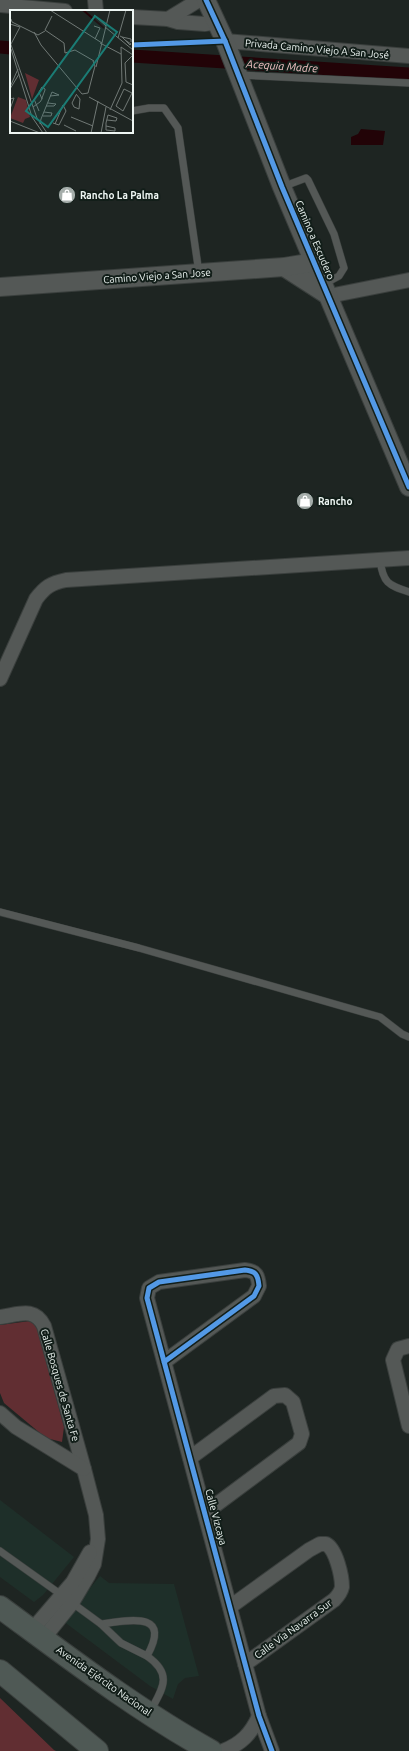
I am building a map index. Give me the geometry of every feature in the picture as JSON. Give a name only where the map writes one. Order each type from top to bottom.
[{"type":"main road","name":"Avenida Ejército Nacional","points":[[0,1607],[150,1714],[211,1751]]},
{"type":"main road","points":[[0,1671],[97,1751]]},
{"type":"street","points":[[95,0],[96,10]]},
{"type":"street","points":[[168,19],[199,0]]},
{"type":"street","name":"Camino a Escudero","points":[[206,0],[226,44],[282,187],[409,487]]},
{"type":"street","points":[[0,5],[60,7]]},
{"type":"street","points":[[133,17],[168,19],[178,22],[205,24],[216,22]]},
{"type":"street","name":"Privada Camino Viejo A San José","points":[[226,44],[409,56]]},
{"type":"street","name":"Camino Viejo a San Jose","points":[[0,287],[284,267],[314,262]]},
{"type":"street","points":[[284,267],[326,290],[409,280]]},
{"type":"street","points":[[0,679],[36,599],[44,588],[53,582],[409,558]]},
{"type":"street","name":"Calle Vizcaya","points":[[164,1362],[258,1291],[258,1276],[254,1271],[245,1270],[158,1282],[149,1288],[146,1298],[259,1716],[272,1751]]},
{"type":"street","name":"Calle Bosques de Santa Fe","points":[[0,1317],[31,1313],[36,1315],[46,1331],[96,1515],[98,1538],[73,1582],[67,1599],[37,1634]]},
{"type":"street","points":[[409,1346],[398,1349],[393,1360],[409,1426]]},
{"type":"street","points":[[190,1458],[274,1396],[285,1395],[293,1402],[301,1439],[295,1448],[205,1513]]},
{"type":"street","points":[[0,1413],[16,1427],[84,1469]]},
{"type":"street","name":"Calle Vía Navarra Sur","points":[[230,1607],[309,1550],[320,1544],[326,1544],[334,1550],[341,1581],[340,1594],[334,1600],[246,1664]]},
{"type":"street","points":[[223,1751],[244,1740],[254,1729],[259,1716]]},
{"type":"lane","points":[[236,72],[409,82]]},
{"type":"lane","points":[[133,111],[149,108],[164,108],[178,128],[199,273]]},
{"type":"lane","points":[[282,187],[306,178],[334,234],[344,268],[326,290]]},
{"type":"lane","points":[[380,560],[384,579],[393,587],[409,592]]},
{"type":"lane","points":[[0,912],[139,948],[380,1017],[402,1034],[409,1037]]},
{"type":"lane","points":[[0,1551],[101,1624],[121,1643],[147,1656],[159,1666],[164,1679],[162,1689],[150,1714]]},
{"type":"lane","points":[[101,1624],[133,1619],[142,1621],[151,1626],[156,1637],[147,1656]]},
{"type":"shaded area","points":[[361,129],[385,131],[383,145],[351,145],[351,137],[358,134]]},
{"type":"shaded area","points":[[30,1321],[36,1324],[64,1427],[62,1442],[46,1438],[4,1403],[0,1393],[0,1325]]},
{"type":"shaded area","points":[[0,1500],[74,1557],[43,1595],[34,1602],[0,1577]]},
{"type":"shaded area","points":[[100,1576],[109,1583],[174,1584],[199,1676],[185,1678],[178,1684],[173,1699],[150,1686],[63,1621]]},
{"type":"shaded area","points":[[0,1698],[54,1750],[56,1751],[0,1751]]},
{"type":"waterway","name":"Acequia Madre","points":[[0,47],[10,48]]},
{"type":"waterway","name":"Acequia Madre","points":[[133,56],[409,74]]},
{"type":"cycle path","points":[[206,0],[225,41],[282,187],[409,487]]},
{"type":"cycle path","points":[[133,45],[225,41]]},
{"type":"cycle path","points":[[164,1362],[254,1296],[259,1286],[256,1274],[252,1271],[245,1270],[159,1282],[149,1288],[147,1298],[259,1716],[272,1751]]},
{"type":"place","name":"Rancho La Palma","points":[[67,195]]},
{"type":"place","name":"Rancho","points":[[305,501]]}]
